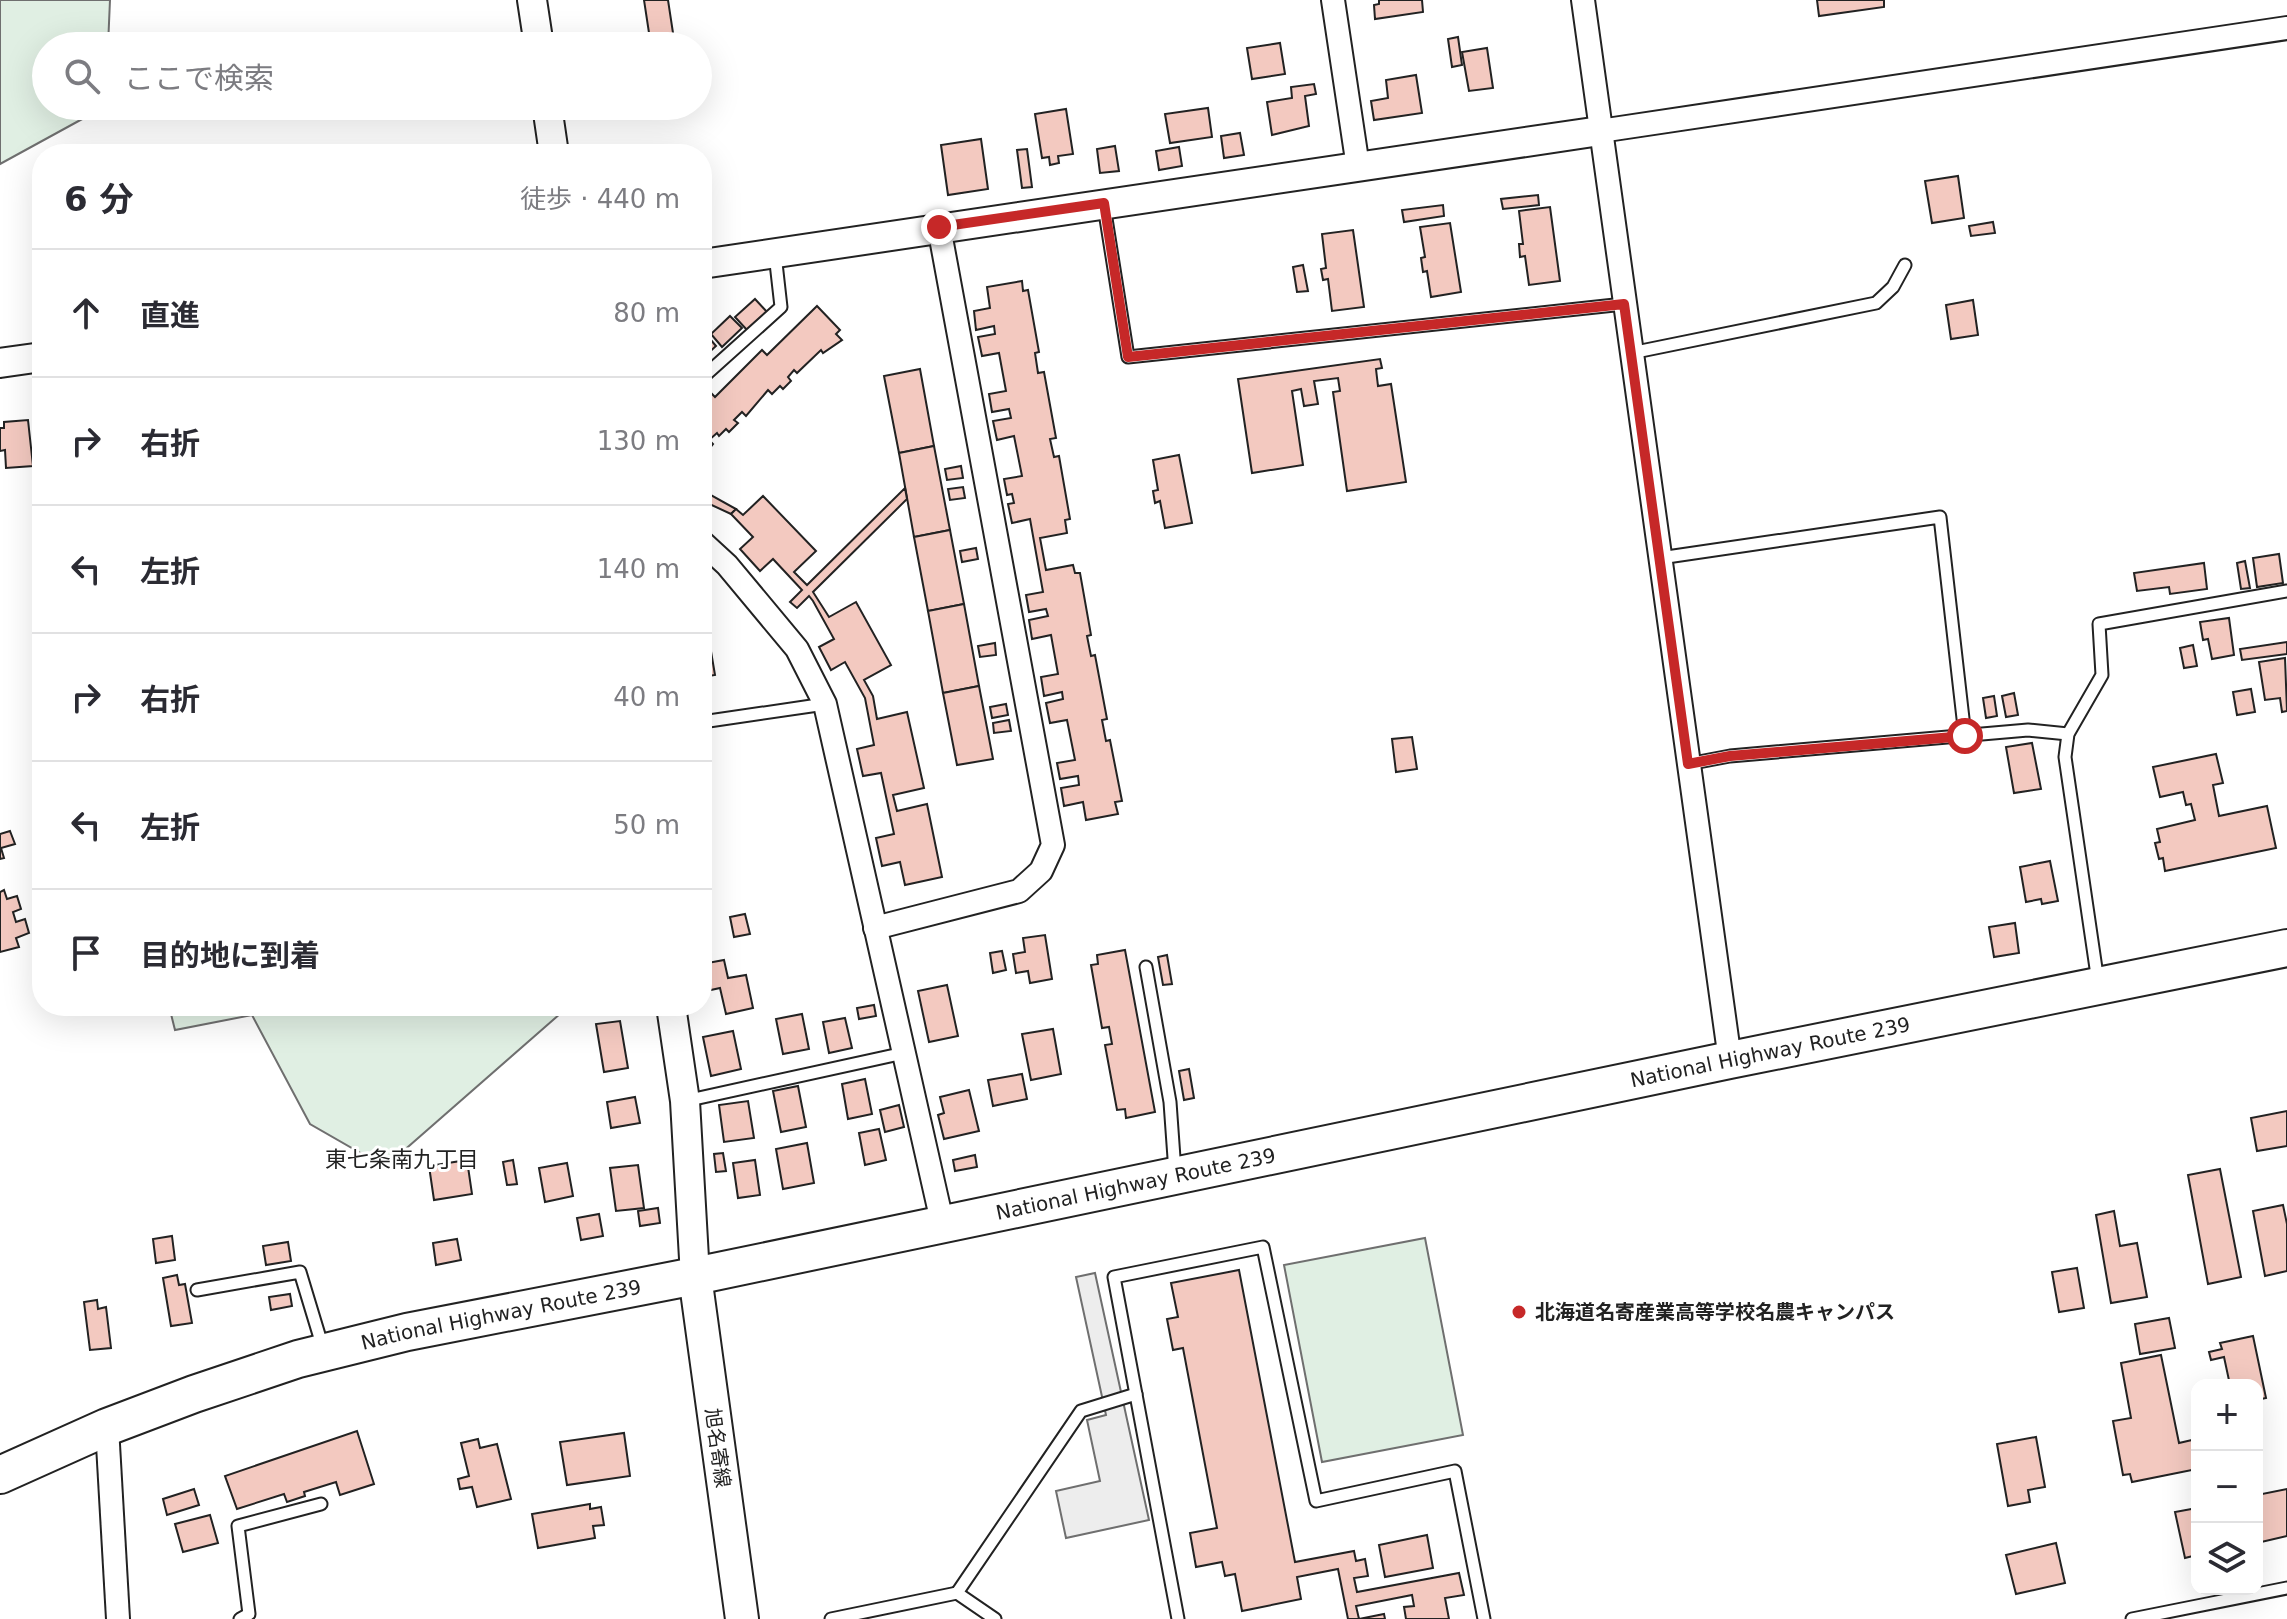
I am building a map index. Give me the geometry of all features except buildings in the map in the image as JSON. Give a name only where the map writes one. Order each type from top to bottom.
[{"type":"highway","name":"National Highway Route 239","points":[[0,1475],[107,1427],[194,1394],[324,1352],[407,1332],[943,1226],[1730,1060],[2287,948]]},
{"type":"main road","name":"旭名寄線","points":[[695,1276],[742,1619]]},
{"type":"street","points":[[532,0],[537,32]]},
{"type":"street","points":[[1333,0],[1358,167]]},
{"type":"street","points":[[1583,0],[1730,1060]]},
{"type":"street","points":[[712,262],[2287,28]]},
{"type":"street","points":[[549,120],[553,144]]},
{"type":"street","points":[[875,928],[1019,891],[1041,871],[1053,845],[939,227]]},
{"type":"street","points":[[0,363],[32,358]]},
{"type":"street","points":[[712,551],[797,649],[825,704],[943,1226]]},
{"type":"street","points":[[672,1016],[685,1101],[695,1276]]},
{"type":"street","points":[[107,1427],[118,1619]]},
{"type":"lane","points":[[1104,203],[1128,357],[1624,304]]},
{"type":"lane","points":[[712,369],[781,307],[775,253]]},
{"type":"lane","points":[[1631,353],[1876,303],[1893,287],[1905,265]]},
{"type":"lane","points":[[1660,558],[1940,517],[1965,736]]},
{"type":"lane","points":[[2098,986],[2065,757],[2068,734],[2102,675],[2099,624],[2287,591]]},
{"type":"lane","points":[[712,721],[825,704]]},
{"type":"lane","points":[[1688,764],[1730,756],[2028,730],[2068,734]]},
{"type":"lane","points":[[1146,967],[1170,1102],[1175,1177]]},
{"type":"lane","points":[[685,1101],[904,1053]]},
{"type":"lane","points":[[1178,1619],[1114,1277],[1263,1247],[1316,1501],[1455,1471],[1484,1619]]},
{"type":"lane","points":[[197,1290],[300,1272],[324,1352]]},
{"type":"lane","points":[[831,1619],[957,1593],[1081,1411],[1136,1394]]},
{"type":"lane","points":[[240,1619],[249,1614],[238,1526],[321,1504]]},
{"type":"lane","points":[[2132,1619],[2287,1588]]},
{"type":"lane","points":[[957,1593],[995,1619]]},
{"type":"green space","points":[[0,0],[110,0],[109,32],[32,32],[32,120],[80,120],[0,164]]},
{"type":"green space","points":[[172,1016],[247,1016],[175,1030]]},
{"type":"green space","points":[[253,1016],[558,1016],[385,1167],[310,1124]]},
{"type":"green space","points":[[1425,1238],[1463,1435],[1322,1462],[1284,1265]]},
{"type":"shaded area","points":[[1095,1273],[1149,1520],[1066,1538],[1056,1491],[1100,1481],[1087,1420],[1106,1415],[1076,1277]]},
{"type":"place","name":"北海道名寄産業高等学校名農キャンパス","points":[[1519,1312]]},
{"type":"district","name":"東七条南九丁目","points":[[402,1159]]},
{"type":"route","points":[[939,227],[1104,203],[1128,357],[1624,304],[1688,764],[1730,756],[1965,736]]}]
